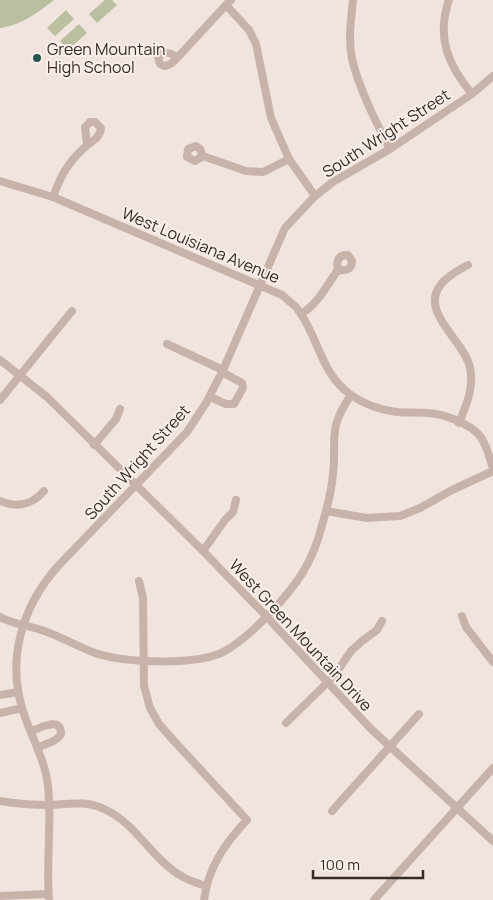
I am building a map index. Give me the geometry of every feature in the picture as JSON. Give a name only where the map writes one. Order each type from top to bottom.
[{"type":"street","points":[[353,0],[350,26],[352,57],[371,112],[390,149]]},
{"type":"street","points":[[449,0],[444,26],[446,52],[461,81],[472,94]]},
{"type":"street","points":[[178,57],[228,2],[249,30],[256,44],[271,118],[289,159],[315,196]]},
{"type":"street","name":"South Wright Street","points":[[49,897],[49,805],[46,776],[38,747],[22,708],[18,692],[16,658],[23,625],[31,604],[46,580],[187,432],[198,418],[222,371],[285,228],[315,196],[333,182],[390,149],[472,94],[493,76]]},
{"type":"street","points":[[53,197],[64,171],[87,144]]},
{"type":"street","points":[[203,156],[246,171],[263,172],[289,159]]},
{"type":"street","name":"West Louisiana Avenue","points":[[0,181],[53,197],[287,298],[301,314],[329,372],[351,395],[370,405],[386,410],[404,413],[435,414],[459,422],[474,431],[481,438],[493,469]]},
{"type":"street","points":[[459,422],[470,394],[472,382],[470,368],[462,348],[439,317],[435,300],[436,291],[444,281],[468,265]]},
{"type":"street","points":[[301,314],[321,296],[338,270]]},
{"type":"street","points":[[0,400],[72,311]]},
{"type":"street","points":[[167,344],[242,383],[243,388],[234,404],[226,404],[210,397]]},
{"type":"street","name":"West Green Mountain Drive","points":[[0,360],[47,397],[203,551],[358,716],[493,841]]},
{"type":"street","points":[[0,618],[44,630],[96,653],[113,657],[143,660],[192,660],[217,655],[233,646],[267,617],[295,586],[305,571],[317,542],[326,511],[334,471],[333,442],[335,425],[340,410],[351,395]]},
{"type":"street","points":[[94,445],[116,419],[120,409]]},
{"type":"street","points":[[326,511],[367,518],[400,516],[420,508],[493,469]]},
{"type":"street","points":[[0,501],[20,505],[36,499],[44,491]]},
{"type":"street","points":[[203,551],[233,512],[236,500]]},
{"type":"street","points":[[138,581],[142,587],[144,598],[143,660],[146,695],[154,716],[174,741],[248,820],[221,851],[206,886],[204,900]]},
{"type":"street","points":[[462,616],[466,627],[493,662]]},
{"type":"street","points":[[286,723],[340,669],[356,647],[377,630],[382,621]]},
{"type":"street","points":[[0,695],[18,692]]},
{"type":"street","points":[[0,713],[22,708]]},
{"type":"street","points":[[332,811],[419,714]]},
{"type":"street","points":[[31,731],[53,723],[60,727],[61,734],[59,737],[38,747]]},
{"type":"street","points":[[374,900],[493,768]]},
{"type":"street","points":[[0,801],[49,805],[93,804],[114,814],[134,831],[169,868],[191,881],[206,886]]},
{"type":"street","points":[[0,896],[49,897]]},
{"type":"green space","points":[[0,0],[54,0],[22,21],[0,28]]},
{"type":"green space","points":[[105,0],[112,0],[117,5],[97,23],[89,14]]},
{"type":"green space","points":[[66,10],[74,19],[55,36],[47,28]]},
{"type":"green space","points":[[79,24],[87,33],[68,50],[60,41]]},
{"type":"place","name":"Green Mountain High School","points":[[37,58]]}]
